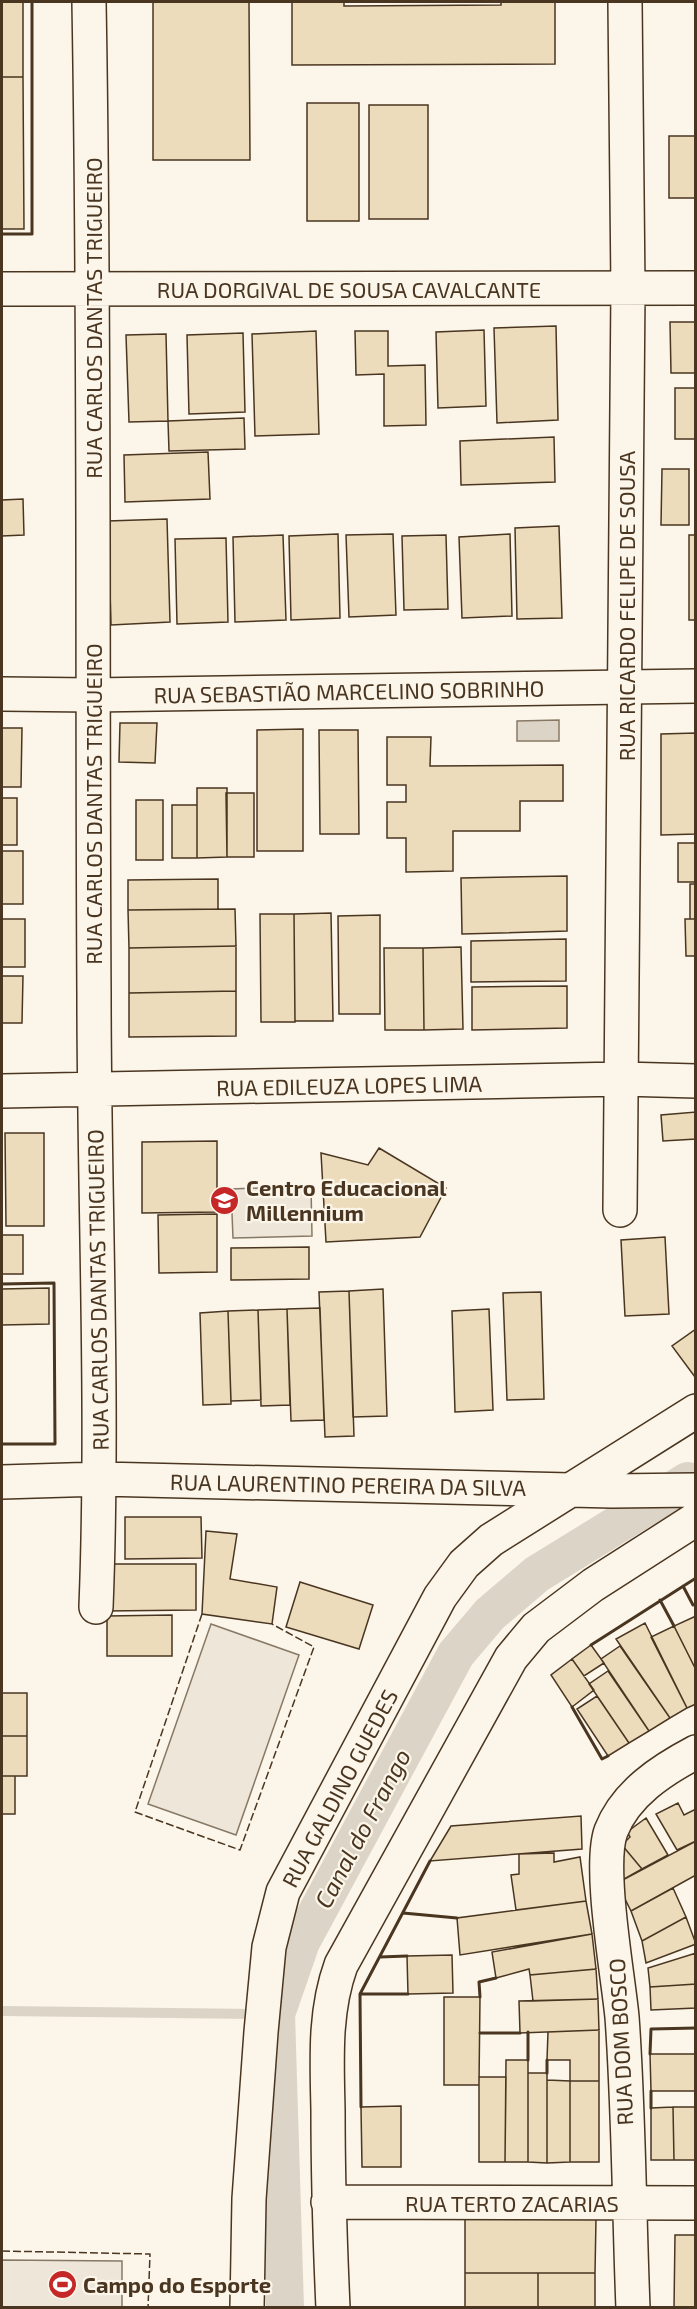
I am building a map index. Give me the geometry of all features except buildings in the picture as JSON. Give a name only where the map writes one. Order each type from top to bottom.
[{"type":"street","name":"RUA CARLOS DANTAS TRIGUEIRO","points":[[89,2],[94,289],[92,695],[94,1090],[101,1479],[96,1607]]},
{"type":"street","name":"RUA RICARDO FELIPE DE SOUSA","points":[[620,1210],[628,289],[625,2]]},
{"type":"street","name":"RUA DORGIVAL DE SOUSA CAVALCANTE","points":[[2,289],[696,288]]},
{"type":"street","name":"RUA SEBASTIÃO MARCELINO SOBRINHO","points":[[2,694],[92,695],[696,686]]},
{"type":"street","name":"RUA EDILEUZA LOPES LIMA","points":[[2,1091],[622,1078],[696,1081]]},
{"type":"street","name":"RUA GALDINO GUEDES","points":[[247,2307],[249,2199],[261,2032],[269,1947],[283,1892],[440,1597],[464,1564],[491,1540],[696,1411]]},
{"type":"street","name":"RUA LAURENTINO PEREIRA DA SILVA","points":[[2,1482],[101,1479],[612,1491],[696,1490]]},
{"type":"street","points":[[333,2307],[328,2202],[327,2026],[331,1992],[341,1965],[511,1658],[536,1628],[593,1585],[696,1519]]},
{"type":"street","name":"RUA DOM BOSCO","points":[[633,2307],[622,2018],[608,1857],[610,1833],[622,1811],[642,1787],[669,1766],[696,1752]]},
{"type":"street","name":"RUA TERTO ZACARIAS","points":[[328,2202],[696,2203]]},
{"type":"shaded area","points":[[559,720],[559,741],[517,741],[517,721]]},
{"type":"shaded area","points":[[311,1186],[312,1236],[233,1238],[231,1189]]},
{"type":"shaded area","points":[[211,1624],[299,1655],[236,1835],[148,1804]]},
{"type":"shaded area","name":"Campo do Esporte","points":[[2,2260],[122,2261],[122,2307],[2,2307]]},
{"type":"waterway","name":"Canal do Frango","points":[[285,2308],[276,2014],[301,1942],[456,1654],[490,1614],[537,1574],[688,1481]]},
{"type":"waterway","points":[[2,2011],[259,2014]]},
{"type":"fence","points":[[202,1614],[135,1812],[240,1850],[314,1647],[272,1624]]},
{"type":"fence","points":[[2,2251],[150,2254],[148,2308]]},
{"type":"wall","points":[[2,234],[32,234],[32,2]]},
{"type":"wall","points":[[2,1284],[54,1283],[55,1444],[2,1444]]},
{"type":"wall","points":[[591,1645],[696,1578]]},
{"type":"wall","points":[[683,1586],[693,1605]]},
{"type":"wall","points":[[660,1600],[674,1626]]},
{"type":"wall","points":[[572,1707],[602,1759],[608,1756]]},
{"type":"wall","points":[[360,1994],[430,1861]]},
{"type":"wall","points":[[403,1913],[457,1918]]},
{"type":"wall","points":[[380,1957],[407,1956]]},
{"type":"wall","points":[[480,1997],[479,1982],[496,1978]]},
{"type":"wall","points":[[361,2107],[360,1994],[408,1994]]},
{"type":"wall","points":[[650,2054],[651,2029],[696,2028]]},
{"type":"wall","points":[[528,2032],[528,2060]]},
{"type":"wall","points":[[480,2033],[520,2033]]},
{"type":"wall","points":[[547,2060],[547,2073]]},
{"type":"wall","points":[[651,2091],[651,2108]]},
{"type":"place","name":"Centro Educacional Millennium","points":[[225,1200]]},
{"type":"place","name":"Campo do Esporte","points":[[62,2284]]}]
